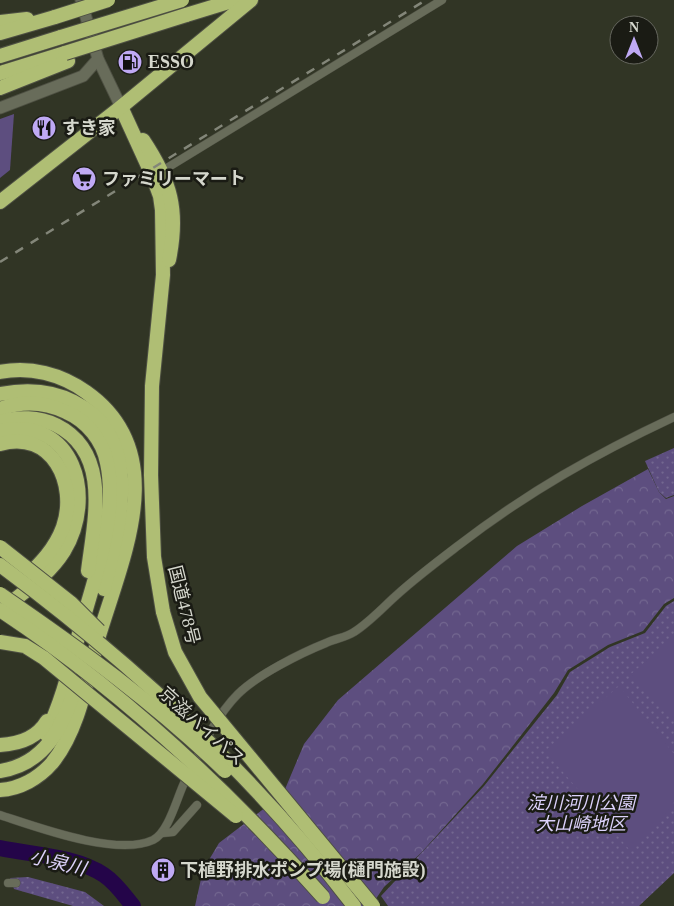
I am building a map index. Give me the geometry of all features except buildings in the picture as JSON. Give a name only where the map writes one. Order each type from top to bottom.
[{"type":"highway","points":[[0,33],[108,0]]},
{"type":"highway","points":[[0,56],[182,0]]},
{"type":"highway","points":[[0,73],[66,57],[235,0]]},
{"type":"highway","points":[[1,201],[121,107],[251,0]]},
{"type":"highway","points":[[0,22],[55,17]]},
{"type":"highway","points":[[0,88],[66,57]]},
{"type":"highway","name":"国道478号","points":[[121,107],[162,171],[170,190],[174,212],[174,232],[169,260],[163,275]]},
{"type":"highway","name":"国道478号","points":[[121,107],[160,196],[163,275],[152,386],[151,475],[154,557],[163,612],[175,652],[200,698],[373,906]]},
{"type":"highway","points":[[0,372],[34,370],[68,381],[102,405],[127,442],[135,471],[136,490],[133,520],[103,624],[77,713],[60,751],[52,762],[30,782],[0,790]]},
{"type":"highway","points":[[0,394],[22,391],[51,393],[65,397],[89,412],[107,431],[114,445],[121,468],[82,624],[61,696],[47,731],[35,748],[14,759],[0,762]]},
{"type":"highway","points":[[0,409],[17,404],[44,404],[58,408],[80,420],[96,436],[104,452],[116,487],[114,547],[103,624]]},
{"type":"highway","points":[[0,422],[29,418],[51,423],[72,435],[80,444],[92,466],[96,503],[82,624]]},
{"type":"highway","points":[[0,431],[18,429],[44,436],[66,453],[74,465],[80,487],[80,504],[72,536],[64,550],[43,576],[2,605]]},
{"type":"highway","points":[[0,444],[27,443],[46,451],[59,467],[67,486],[68,497],[66,519],[52,548],[2,605]]},
{"type":"highway","points":[[0,771],[22,766],[32,760],[54,738],[65,717],[102,597],[114,547]]},
{"type":"highway","points":[[0,548],[71,603],[252,786],[354,906]]},
{"type":"highway","points":[[0,564],[88,632],[154,689]]},
{"type":"highway","name":"京滋バイパス","points":[[2,605],[168,740],[250,818],[327,901]]},
{"type":"highway","name":"京滋バイパス","points":[[2,605],[102,665],[180,730],[280,827],[348,906]]},
{"type":"highway","points":[[0,642],[16,643],[35,651],[59,669],[229,810],[327,901]]},
{"type":"highway","points":[[0,744],[25,740],[36,734],[44,726],[61,696]]},
{"type":"street","points":[[81,0],[98,59],[121,107]]},
{"type":"street","points":[[162,171],[442,0]]},
{"type":"street","points":[[0,108],[83,76],[98,59]]},
{"type":"street","points":[[83,76],[110,84]]},
{"type":"street","points":[[163,833],[184,783],[212,729],[234,697],[250,682],[320,645],[344,638],[356,631],[401,591],[459,545],[541,486],[581,462],[674,417]]},
{"type":"street","points":[[351,639],[356,631]]},
{"type":"street","points":[[0,815],[49,831],[93,842],[119,845],[153,840],[163,833],[173,832],[197,805]]},
{"type":"green space","points":[[14,114],[10,170],[0,178],[0,119]]},
{"type":"green space","points":[[674,448],[674,495],[666,498],[659,492],[645,461]]},
{"type":"green space","points":[[648,469],[659,492],[666,499],[674,496],[674,598],[664,604],[643,631],[608,645],[568,670],[554,693],[483,784],[421,853],[384,887],[371,906],[195,906],[203,870],[219,843],[283,794],[304,744],[338,700],[517,546],[582,506]]},
{"type":"green space","name":"淀川河川公園 大山崎地区","points":[[674,601],[674,873],[639,906],[388,906],[381,896],[484,786],[557,695],[570,672],[610,647],[645,633],[666,606]]},
{"type":"green space","points":[[674,637],[674,718],[631,674]]},
{"type":"green space","points":[[619,686],[674,754],[674,802],[657,825],[629,849],[545,751]]},
{"type":"green space","points":[[28,877],[85,892],[104,906],[73,906],[14,889],[10,878]]},
{"type":"waterway","name":"小泉川","points":[[0,848],[54,857],[93,869],[104,875],[120,889],[133,906]]},
{"type":"railway","points":[[0,262],[426,0]]},
{"type":"place","name":"ESSO","points":[[130,62]]},
{"type":"place","name":"すき家","points":[[44,128]]},
{"type":"place","name":"ファミリーマート","points":[[84,179]]},
{"type":"place","name":"下植野排水ポンプ場(樋門施設)","points":[[163,870]]}]
